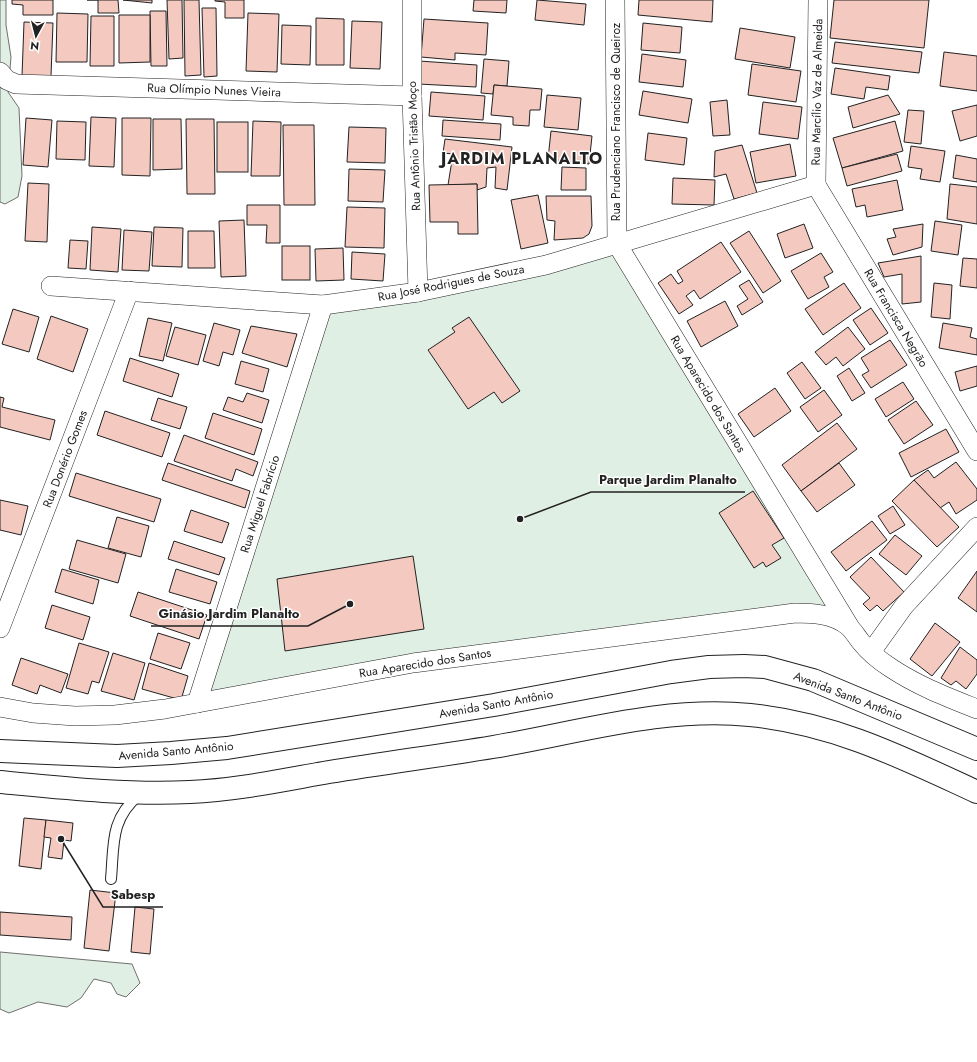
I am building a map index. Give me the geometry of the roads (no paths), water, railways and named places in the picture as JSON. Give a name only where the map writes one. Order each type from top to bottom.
[{"type":"street","name":"Rua Antônio Tristão Moço","points":[[412,0],[412,96],[418,292]]},
{"type":"street","name":"Rua Prudenciano Francisco de Queiroz","points":[[615,0],[617,244]]},
{"type":"street","name":"Rua Marcílio Vaz de Almeida","points":[[816,185],[818,0]]},
{"type":"street","name":"Rua Olímpio Nunes Vieira","points":[[0,72],[7,80],[16,84],[412,96]]},
{"type":"street","name":"Rua José Rodrigues de Souza","points":[[51,286],[323,305],[418,292],[546,265],[816,185]]},
{"type":"street","name":"Rua Francisca Negrão","points":[[816,185],[977,451]]},
{"type":"street","name":"Rua Aparecido dos Santos","points":[[617,244],[848,626],[871,652],[889,667],[912,681],[977,708]]},
{"type":"street","name":"Rua Donério Gomes","points":[[0,628],[129,291]]},
{"type":"street","name":"Rua Miguel Fabrício","points":[[198,703],[323,305]]},
{"type":"street","points":[[871,652],[904,606],[977,527]]},
{"type":"street","name":"Rua Aparecido dos Santos","points":[[0,707],[33,713],[97,717],[198,703],[413,663],[795,613],[822,615],[834,618],[848,626]]},
{"type":"street","name":"Avenida Santo Antônio","points":[[0,751],[26,754],[117,756],[227,748],[494,705],[671,672],[709,667],[744,666],[765,667],[813,680],[977,750]]},
{"type":"street","points":[[0,782],[75,789],[142,792],[192,792],[250,785],[494,746],[656,717],[716,713],[750,714],[798,722],[841,733],[872,744],[977,792]]},
{"type":"lane","points":[[111,879],[115,833],[118,822],[122,811],[142,792]]},
{"type":"place","name":"Parque Jardim Planalto","points":[[520,519]]},
{"type":"place","name":"Ginásio Jardim Planalto","points":[[350,604]]},
{"type":"place","name":"Sabesp","points":[[61,839]]},
{"type":"district","name":"JARDIM PLANALTO","points":[[522,158]]}]
